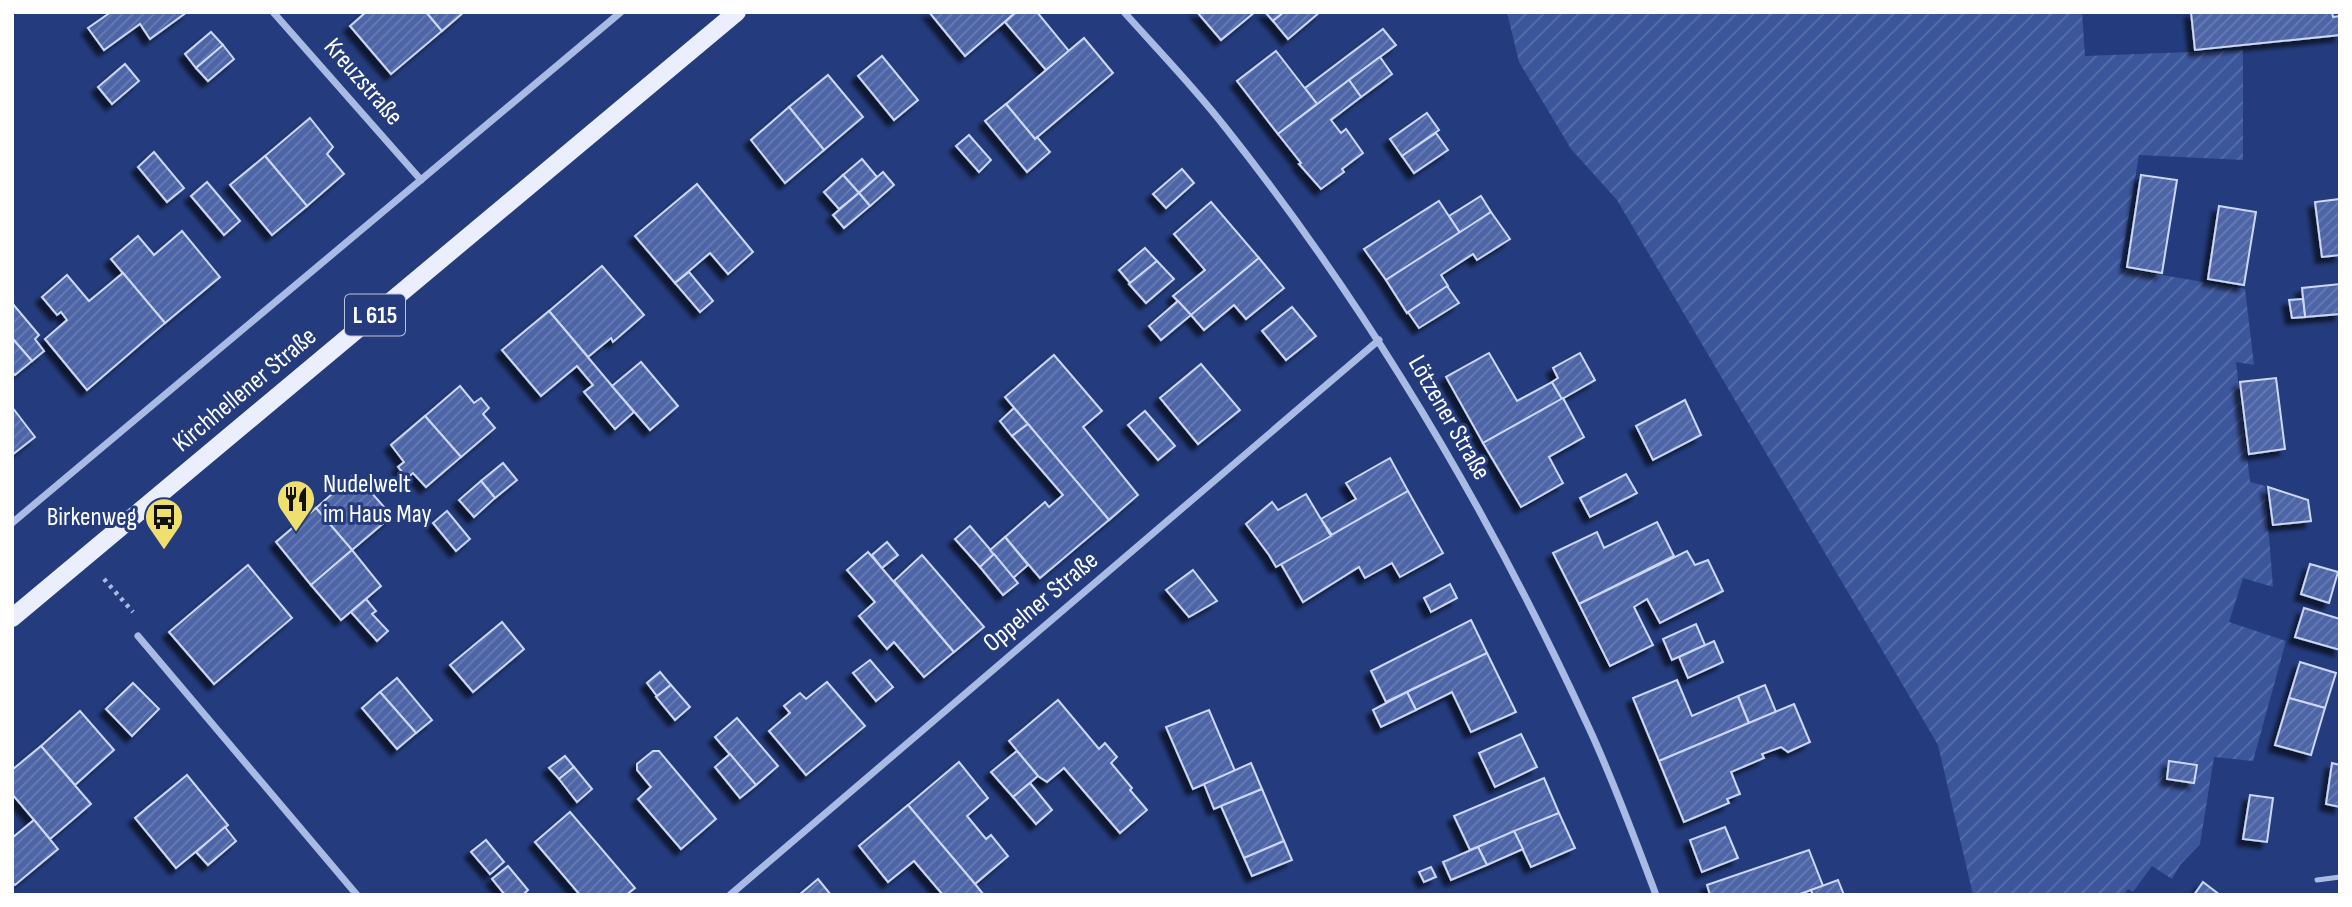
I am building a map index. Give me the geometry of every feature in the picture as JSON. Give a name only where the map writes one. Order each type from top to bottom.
[{"type":"main road","name":"Kirchhellener Straße","points":[[12,618],[737,12]]},
{"type":"street","name":"Kreuzstraße","points":[[273,12],[421,180]]},
{"type":"street","name":"Kirchhellener Straße","points":[[12,523],[621,12]]},
{"type":"street","name":"Lötzener Straße","points":[[1124,12],[1224,126],[1304,233],[1379,340],[1461,475],[1589,729],[1657,895]]},
{"type":"street","name":"Oppelner Straße","points":[[730,895],[1379,340]]},
{"type":"street","points":[[138,636],[356,895]]},
{"type":"lane","points":[[2317,880],[2340,877]]},
{"type":"path","points":[[85,557],[143,624],[138,636]]},
{"type":"shaded area","points":[[1507,12],[2082,12],[2085,56],[2243,50],[2243,160],[2139,155],[2120,268],[2245,289],[2254,365],[2236,362],[2250,482],[2265,486],[2273,587],[2243,578],[2229,622],[2286,641],[2253,761],[2214,757],[2200,844],[2180,865],[2172,879],[2152,866],[2133,892],[2128,889],[2123,895],[1973,895],[1938,745],[1617,200],[1571,149],[1519,62]]},
{"type":"building","points":[[111,12],[187,12],[150,39],[140,24],[104,50],[88,28]]},
{"type":"building","points":[[366,12],[426,12],[442,31],[391,74],[350,26]]},
{"type":"building","points":[[426,12],[464,12],[442,31]]},
{"type":"building","points":[[929,12],[1016,12],[965,56]]},
{"type":"building","points":[[1016,12],[1037,12],[1069,51],[1046,70],[1005,22]]},
{"type":"building","points":[[1197,12],[1255,12],[1221,40]]},
{"type":"building","points":[[1265,12],[1284,12],[1273,21]]},
{"type":"building","points":[[1284,12],[1320,12],[1288,39],[1273,21]]},
{"type":"building","points":[[2191,12],[2332,12],[2333,17],[2340,16],[2340,35],[2195,50]]},
{"type":"building","points":[[1383,29],[1396,45],[1317,104],[1305,88]]},
{"type":"building","points":[[211,32],[223,45],[196,68],[185,54]]},
{"type":"building","points":[[1084,38],[1113,73],[1035,139],[1006,104]]},
{"type":"building","points":[[223,45],[234,59],[208,81],[196,68]]},
{"type":"building","points":[[1276,51],[1317,104],[1278,134],[1237,81]]},
{"type":"building","points":[[882,56],[918,100],[894,120],[858,76]]},
{"type":"building","points":[[1380,57],[1392,74],[1361,97],[1349,80]]},
{"type":"building","points":[[125,64],[139,81],[112,104],[98,87]]},
{"type":"building","points":[[828,75],[863,117],[824,150],[789,107]]},
{"type":"building","points":[[1349,80],[1361,97],[1331,120],[1341,133],[1346,129],[1363,153],[1321,189],[1278,134]]},
{"type":"building","points":[[1006,104],[1035,139],[1037,137],[1050,152],[1027,172],[985,121]]},
{"type":"building","points":[[789,107],[824,150],[785,183],[751,140]]},
{"type":"building","points":[[1427,113],[1439,130],[1402,156],[1390,139]]},
{"type":"building","points":[[310,118],[333,147],[327,154],[344,174],[307,206],[265,156]]},
{"type":"building","points":[[1436,133],[1448,150],[1414,173],[1402,156]]},
{"type":"building","points":[[969,135],[991,160],[979,172],[956,146]]},
{"type":"building","points":[[154,152],[184,188],[167,202],[138,167]]},
{"type":"building","points":[[265,156],[307,206],[272,235],[230,185]]},
{"type":"building","points":[[862,159],[877,177],[859,193],[843,175]]},
{"type":"building","points":[[1182,169],[1194,183],[1166,208],[1153,194]]},
{"type":"building","points":[[883,172],[894,185],[870,206],[859,193]]},
{"type":"building","points":[[843,175],[859,193],[839,209],[824,192]]},
{"type":"building","points":[[2141,175],[2177,180],[2162,273],[2127,267]]},
{"type":"building","points":[[207,182],[240,221],[224,235],[191,196]]},
{"type":"building","points":[[697,184],[753,252],[728,274],[710,253],[675,283],[635,236]]},
{"type":"building","points":[[859,193],[870,206],[844,228],[833,215]]},
{"type":"building","points":[[1481,196],[1491,212],[1460,233],[1449,216]]},
{"type":"building","points":[[2340,199],[2340,255],[2322,257],[2315,202]]},
{"type":"building","points":[[1439,201],[1460,233],[1386,280],[1364,249]]},
{"type":"building","points":[[1211,202],[1259,258],[1191,315],[1173,296],[1205,270],[1174,234]]},
{"type":"building","points":[[2219,206],[2256,212],[2244,285],[2208,279]]},
{"type":"building","points":[[1491,212],[1510,239],[1477,260],[1473,254],[1441,275],[1448,286],[1407,313],[1386,280]]},
{"type":"building","points":[[182,231],[220,277],[165,323],[111,259],[138,236],[154,255]]},
{"type":"building","points":[[1145,248],[1157,261],[1130,283],[1119,270]]},
{"type":"building","points":[[1259,258],[1284,288],[1246,319],[1234,305],[1204,330],[1191,315]]},
{"type":"building","points":[[1157,261],[1174,279],[1146,303],[1129,284]]},
{"type":"building","points":[[602,266],[644,315],[613,342],[611,338],[588,357],[549,311]]},
{"type":"building","points":[[689,272],[713,301],[700,312],[675,283]]},
{"type":"building","points":[[123,273],[165,323],[87,390],[45,339],[67,320],[61,312],[57,315],[42,297],[67,275],[89,301]]},
{"type":"building","points":[[2340,284],[2340,314],[2305,317],[2302,288]]},
{"type":"building","points":[[1447,286],[1459,303],[1419,328],[1408,312]]},
{"type":"building","points":[[2303,299],[2305,317],[2292,318],[2289,300]]},
{"type":"building","points":[[1178,301],[1191,315],[1161,340],[1149,326]]},
{"type":"building","points":[[12,303],[39,335],[35,339],[44,351],[32,361],[12,338]]},
{"type":"building","points":[[1292,307],[1316,336],[1286,360],[1262,331]]},
{"type":"building","points":[[549,311],[634,412],[615,429],[584,392],[593,385],[577,366],[541,396],[502,350]]},
{"type":"building","points":[[12,338],[32,361],[15,375],[12,372]]},
{"type":"building","points":[[1489,353],[1517,401],[1552,382],[1562,399],[1483,443],[1446,377]]},
{"type":"building","points":[[1580,353],[1595,380],[1562,399],[1552,382],[1558,378],[1553,368]]},
{"type":"building","points":[[1054,355],[1102,411],[1083,427],[1138,495],[1109,520],[1005,397]]},
{"type":"building","points":[[641,362],[678,406],[650,430],[612,386]]},
{"type":"building","points":[[1201,364],[1240,410],[1198,444],[1160,398]]},
{"type":"building","points":[[2276,378],[2285,449],[2249,454],[2240,382]]},
{"type":"building","points":[[460,386],[474,403],[481,398],[489,408],[483,414],[495,428],[461,457],[425,416]]},
{"type":"building","points":[[1563,398],[1584,437],[1549,457],[1563,483],[1521,507],[1483,443]]},
{"type":"building","points":[[1685,400],[1701,435],[1653,460],[1636,426]]},
{"type":"building","points":[[12,407],[35,437],[12,455]]},
{"type":"building","points":[[1014,408],[1028,424],[1012,436],[1000,421]]},
{"type":"building","points":[[1145,411],[1175,446],[1158,460],[1128,425]]},
{"type":"building","points":[[425,416],[461,457],[426,487],[413,473],[407,478],[398,467],[404,462],[391,445]]},
{"type":"building","points":[[1028,424],[1109,520],[1040,578],[1005,537],[1045,502],[1049,507],[1063,495],[1012,436]]},
{"type":"building","points":[[1390,458],[1408,491],[1332,535],[1321,519],[1356,499],[1346,483]]},
{"type":"building","points":[[503,463],[517,480],[495,498],[481,481]]},
{"type":"building","points":[[355,474],[392,516],[352,550],[316,508]]},
{"type":"building","points":[[1626,474],[1637,493],[1590,517],[1580,498]]},
{"type":"building","points":[[481,481],[495,498],[474,517],[459,500]]},
{"type":"building","points":[[2268,487],[2308,500],[2311,521],[2273,525]]},
{"type":"building","points":[[1408,491],[1443,553],[1400,577],[1392,563],[1365,578],[1359,567],[1303,602],[1281,564]]},
{"type":"building","points":[[1306,494],[1331,536],[1276,567],[1246,524],[1272,502],[1278,510]]},
{"type":"building","points":[[316,508],[352,550],[311,585],[276,542]]},
{"type":"building","points":[[447,511],[470,539],[456,551],[433,523]]},
{"type":"building","points":[[1657,522],[1674,556],[1579,604],[1553,553],[1597,532],[1604,548]]},
{"type":"building","points":[[970,526],[994,554],[980,567],[955,539]]},
{"type":"building","points":[[1005,537],[1028,565],[1013,578],[990,550]]},
{"type":"building","points":[[887,542],[898,555],[882,568],[872,555]]},
{"type":"building","points":[[352,550],[381,586],[341,620],[311,585]]},
{"type":"building","points":[[1687,551],[1695,565],[1708,560],[1723,591],[1660,623],[1647,599],[1634,607],[1653,645],[1610,666],[1579,604]]},
{"type":"building","points":[[868,552],[954,652],[924,677],[894,642],[887,649],[859,616],[875,602],[847,570]]},
{"type":"building","points":[[994,554],[1018,583],[1003,595],[980,567]]},
{"type":"building","points":[[922,555],[984,627],[954,652],[894,581]]},
{"type":"building","points":[[2310,564],[2338,572],[2329,603],[2301,594]]},
{"type":"building","points":[[248,565],[292,618],[214,684],[169,632]]},
{"type":"building","points":[[1193,570],[1217,601],[1189,617],[1166,590]]},
{"type":"building","points":[[1450,584],[1457,598],[1431,612],[1424,598]]},
{"type":"building","points":[[366,599],[376,611],[372,614],[388,631],[377,641],[351,612]]},
{"type":"building","points":[[2304,608],[2340,619],[2340,650],[2295,637]]},
{"type":"building","points":[[1471,620],[1487,653],[1386,702],[1371,671]]},
{"type":"building","points":[[502,622],[524,649],[473,692],[450,665]]},
{"type":"building","points":[[1696,624],[1705,645],[1672,660],[1663,639]]},
{"type":"building","points":[[1714,641],[1723,662],[1688,678],[1679,657]]},
{"type":"building","points":[[1487,653],[1516,712],[1471,732],[1452,692],[1416,710],[1407,692]]},
{"type":"building","points":[[870,660],[893,687],[876,701],[853,673]]},
{"type":"building","points":[[2300,662],[2336,673],[2325,708],[2289,698]]},
{"type":"building","points":[[660,672],[671,685],[657,696],[647,683]]},
{"type":"building","points":[[397,678],[432,720],[416,733],[380,692]]},
{"type":"building","points":[[1677,680],[1692,716],[1738,696],[1749,723],[1659,761],[1633,698]]},
{"type":"building","points":[[827,682],[865,726],[806,775],[769,731],[790,713],[784,706],[800,693],[806,699]]},
{"type":"building","points":[[133,683],[159,709],[132,736],[106,709]]},
{"type":"building","points":[[671,685],[690,707],[675,720],[656,697]]},
{"type":"building","points":[[1765,685],[1776,712],[1749,723],[1738,696]]},
{"type":"building","points":[[380,692],[416,733],[397,749],[362,708]]},
{"type":"building","points":[[1407,692],[1416,710],[1381,727],[1373,710]]},
{"type":"building","points":[[2289,698],[2325,708],[2311,755],[2275,745]]},
{"type":"building","points":[[1058,700],[1099,749],[1105,743],[1117,757],[1111,763],[1147,810],[1120,833],[1064,768],[1047,782],[1038,776],[1009,741]]},
{"type":"building","points":[[1794,704],[1810,742],[1788,752],[1781,747],[1762,754],[1764,758],[1731,772],[1740,794],[1727,799],[1729,803],[1684,822],[1659,761]]},
{"type":"building","points":[[1209,710],[1235,771],[1193,789],[1166,727]]},
{"type":"building","points":[[80,711],[114,750],[75,785],[41,746]]},
{"type":"building","points":[[737,718],[778,766],[756,785],[715,737]]},
{"type":"building","points":[[1521,734],[1537,767],[1495,787],[1479,753]]},
{"type":"building","points":[[41,746],[91,804],[50,839],[12,794],[12,770]]},
{"type":"building","points":[[653,751],[659,751],[716,819],[681,849],[638,799],[651,787],[637,770],[637,764]]},
{"type":"building","points":[[1017,751],[1038,776],[1013,797],[991,772]]},
{"type":"building","points":[[730,754],[756,785],[740,798],[715,767]]},
{"type":"building","points":[[565,756],[574,767],[559,779],[549,768]]},
{"type":"building","points":[[2169,761],[2197,765],[2194,783],[2167,779]]},
{"type":"building","points":[[959,762],[988,798],[967,816],[986,839],[991,835],[1008,856],[975,884],[908,805]]},
{"type":"building","points":[[1251,763],[1262,789],[1214,809],[1204,784]]},
{"type":"building","points":[[2332,763],[2340,765],[2340,807],[2326,804]]},
{"type":"building","points":[[574,767],[592,789],[577,802],[559,779]]},
{"type":"building","points":[[187,775],[228,825],[176,868],[135,818]]},
{"type":"building","points":[[1544,778],[1559,813],[1470,850],[1454,816]]},
{"type":"building","points":[[1030,783],[1052,810],[1036,824],[1013,797]]},
{"type":"building","points":[[1262,789],[1284,841],[1244,858],[1221,806]]},
{"type":"building","points":[[2250,795],[2273,798],[2267,842],[2243,839]]},
{"type":"building","points":[[908,805],[984,895],[943,895],[914,861],[888,882],[859,846]]},
{"type":"building","points":[[570,812],[635,888],[626,895],[580,895],[535,842]]},
{"type":"building","points":[[1559,813],[1575,848],[1531,867],[1514,831]]},
{"type":"building","points":[[34,820],[58,849],[15,885],[12,882],[12,838]]},
{"type":"building","points":[[225,827],[236,841],[208,865],[196,852]]},
{"type":"building","points":[[1725,827],[1738,858],[1702,872],[1690,840]]},
{"type":"building","points":[[1514,831],[1523,849],[1487,865],[1478,847]]},
{"type":"building","points":[[486,840],[504,862],[490,874],[471,852]]},
{"type":"building","points":[[1284,841],[1292,860],[1252,876],[1244,858]]},
{"type":"building","points":[[1478,847],[1487,865],[1451,880],[1443,862]]},
{"type":"building","points":[[1809,850],[1823,886],[1797,895],[1710,895],[1707,885]]},
{"type":"building","points":[[508,866],[528,890],[523,895],[505,895],[492,879]]},
{"type":"building","points":[[1431,867],[1436,877],[1424,882],[1419,872]]},
{"type":"building","points":[[818,879],[831,895],[799,895]]},
{"type":"building","points":[[1838,880],[1844,895],[1813,895],[1811,890]]},
{"type":"building","points":[[2203,882],[2220,895],[2194,895]]},
{"type":"place","name":"Nudelwelt im Haus May","points":[[296,533]]},
{"type":"place","name":"Birkenweg","points":[[164,551]]}]
